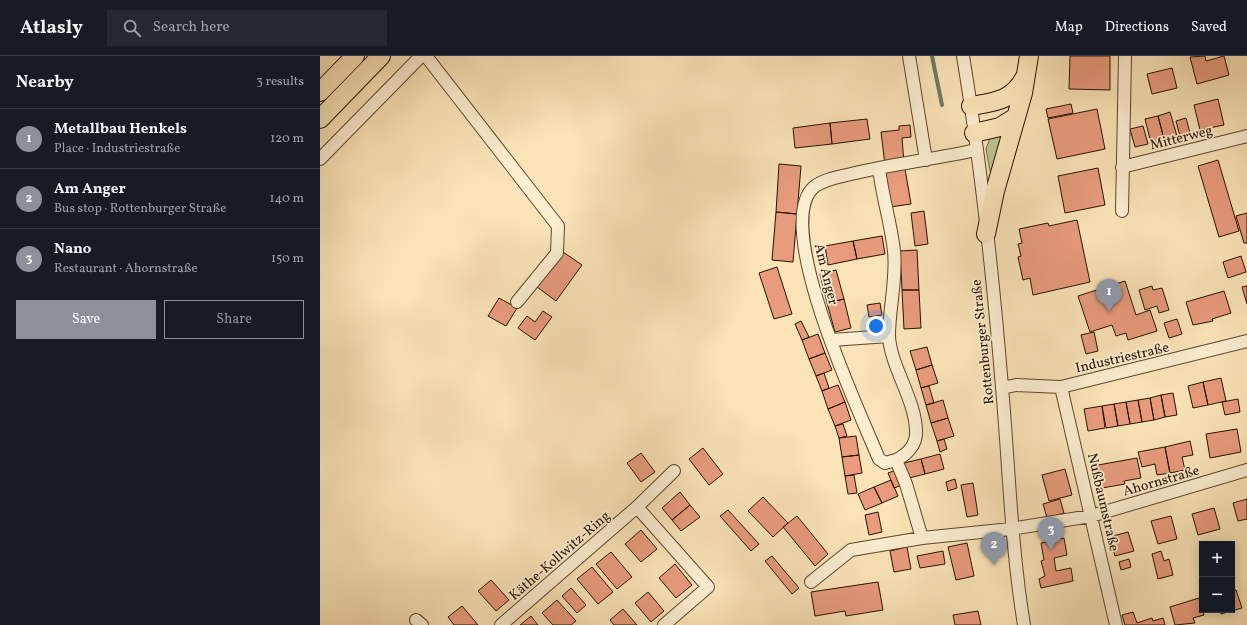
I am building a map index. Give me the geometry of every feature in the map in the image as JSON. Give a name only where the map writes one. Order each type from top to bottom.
[{"type":"highway","points":[[320,92],[355,56]]},
{"type":"highway","points":[[320,119],[381,56]]},
{"type":"highway","points":[[971,106],[996,102],[1010,96],[1021,85],[1028,65]]},
{"type":"highway","points":[[986,234],[994,191],[1016,116],[1028,65]]},
{"type":"highway","points":[[975,142],[1007,124],[1016,116]]},
{"type":"street","points":[[320,159],[420,56]]},
{"type":"street","points":[[426,56],[558,226],[557,253],[517,302]]},
{"type":"street","points":[[909,56],[926,160]]},
{"type":"street","name":"Rottenburger Straße","points":[[963,56],[971,106],[986,234],[1002,388],[1011,529],[1016,581],[1024,625]]},
{"type":"street","points":[[1122,211],[1125,56]]},
{"type":"street","name":"Mitterweg","points":[[1122,167],[1247,136]]},
{"type":"street","name":"Am Anger","points":[[896,460],[885,463],[879,459],[831,340],[818,303],[803,246],[803,216],[806,200],[814,187],[826,180],[879,168],[926,160],[975,142]]},
{"type":"street","points":[[879,168],[894,252],[889,336],[898,369],[910,401],[916,430],[913,445],[906,455],[896,460],[906,484],[922,538]]},
{"type":"street","points":[[831,340],[889,336]]},
{"type":"street","name":"Industriestraße","points":[[1002,388],[1016,385],[1061,386],[1247,341]]},
{"type":"street","name":"Nußbaumstraße","points":[[1061,386],[1116,625]]},
{"type":"street","name":"Ahornstraße","points":[[1011,529],[1092,516],[1247,470]]},
{"type":"street","name":"Käthe-Kollwitz-Ring","points":[[502,625],[637,507],[674,471]]},
{"type":"street","points":[[637,507],[708,587],[664,625]]},
{"type":"street","points":[[811,582],[851,550],[922,538],[1011,529]]},
{"type":"green space","points":[[1002,136],[991,176],[986,149],[990,138]]},
{"type":"building","points":[[1070,56],[1110,56],[1110,90],[1069,89]]},
{"type":"building","points":[[1205,56],[1206,61],[1224,56],[1229,75],[1197,84],[1190,57]]},
{"type":"building","points":[[1172,68],[1177,88],[1152,94],[1147,74]]},
{"type":"building","points":[[1218,99],[1224,125],[1200,130],[1194,105]]},
{"type":"building","points":[[1071,104],[1073,113],[1048,118],[1046,109]]},
{"type":"building","points":[[1097,109],[1105,149],[1057,159],[1048,119]]},
{"type":"building","points":[[1170,112],[1177,136],[1164,139],[1158,116]]},
{"type":"building","points":[[1158,116],[1164,139],[1151,143],[1145,119]]},
{"type":"building","points":[[1186,118],[1190,133],[1180,136],[1176,121]]},
{"type":"building","points":[[867,119],[870,139],[832,144],[830,123]]},
{"type":"building","points":[[830,123],[832,144],[795,148],[793,128]]},
{"type":"building","points":[[910,125],[911,137],[902,138],[904,163],[885,165],[881,132],[899,130],[899,126]]},
{"type":"building","points":[[1143,126],[1148,144],[1135,147],[1130,129]]},
{"type":"building","points":[[1218,160],[1239,231],[1219,237],[1198,166]]},
{"type":"building","points":[[904,163],[911,204],[890,207],[885,165]]},
{"type":"building","points":[[779,164],[801,166],[797,214],[776,212]]},
{"type":"building","points":[[1098,168],[1105,205],[1065,213],[1058,176]]},
{"type":"building","points":[[924,211],[928,244],[915,246],[911,213]]},
{"type":"building","points":[[776,212],[797,214],[793,262],[772,260]]},
{"type":"building","points":[[1247,213],[1247,243],[1244,243],[1236,216]]},
{"type":"building","points":[[1077,220],[1090,282],[1033,295],[1030,278],[1023,280],[1018,257],[1021,256],[1018,244],[1022,243],[1019,229],[1048,223],[1049,226]]},
{"type":"building","points":[[882,236],[885,254],[857,259],[853,241]]},
{"type":"building","points":[[853,241],[857,259],[828,265],[825,246]]},
{"type":"building","points":[[917,250],[919,290],[902,290],[900,251]]},
{"type":"building","points":[[563,252],[582,265],[556,301],[537,287]]},
{"type":"building","points":[[1241,256],[1246,272],[1228,278],[1223,262]]},
{"type":"building","points":[[777,267],[792,314],[774,319],[759,273]]},
{"type":"building","points":[[836,270],[844,299],[827,303],[820,274]]},
{"type":"building","points":[[1125,281],[1136,315],[1150,310],[1157,331],[1128,340],[1126,333],[1116,336],[1112,325],[1090,332],[1078,296]]},
{"type":"building","points":[[1152,286],[1153,290],[1162,288],[1169,310],[1159,313],[1157,306],[1145,310],[1139,290]]},
{"type":"building","points":[[1247,286],[1247,304],[1242,287]]},
{"type":"building","points":[[902,290],[919,290],[921,328],[904,329]]},
{"type":"building","points":[[1224,291],[1231,313],[1212,319],[1213,321],[1193,325],[1186,302]]},
{"type":"building","points":[[499,298],[517,308],[506,326],[488,316]]},
{"type":"building","points":[[844,299],[851,328],[835,332],[827,303]]},
{"type":"building","points":[[880,303],[882,315],[869,317],[867,305]]},
{"type":"building","points":[[543,311],[552,317],[535,340],[518,328],[527,316],[535,322]]},
{"type":"building","points":[[1177,319],[1182,334],[1169,338],[1164,323]]},
{"type":"building","points":[[801,321],[809,337],[802,340],[795,324]]},
{"type":"building","points":[[1094,332],[1098,351],[1086,354],[1081,335]]},
{"type":"building","points":[[818,334],[825,353],[809,359],[802,340]]},
{"type":"building","points":[[927,347],[932,365],[916,370],[910,351]]},
{"type":"building","points":[[825,353],[832,370],[816,376],[809,359]]},
{"type":"building","points":[[932,365],[938,383],[921,388],[916,370]]},
{"type":"building","points":[[824,373],[829,388],[822,391],[816,376]]},
{"type":"building","points":[[1221,378],[1226,401],[1208,405],[1203,382]]},
{"type":"building","points":[[1203,382],[1208,405],[1193,408],[1188,386]]},
{"type":"building","points":[[838,385],[845,402],[828,409],[822,391]]},
{"type":"building","points":[[929,386],[934,403],[926,405],[921,388]]},
{"type":"building","points":[[1173,393],[1177,415],[1165,417],[1161,395]]},
{"type":"building","points":[[1161,395],[1165,417],[1154,420],[1150,398]]},
{"type":"building","points":[[1150,398],[1154,420],[1142,422],[1138,400]]},
{"type":"building","points":[[1238,399],[1240,412],[1225,415],[1222,402]]},
{"type":"building","points":[[943,400],[948,418],[931,423],[926,405]]},
{"type":"building","points":[[1138,400],[1142,422],[1130,424],[1126,402]]},
{"type":"building","points":[[845,402],[851,420],[835,426],[828,409]]},
{"type":"building","points":[[1126,402],[1130,424],[1118,426],[1114,404]]},
{"type":"building","points":[[1114,404],[1118,426],[1106,428],[1102,406]]},
{"type":"building","points":[[1102,406],[1105,428],[1088,431],[1084,409]]},
{"type":"building","points":[[948,418],[954,436],[937,441],[931,423]]},
{"type":"building","points":[[843,424],[847,436],[839,438],[835,426]]},
{"type":"building","points":[[1237,429],[1241,452],[1210,458],[1206,434]]},
{"type":"building","points":[[856,436],[859,455],[842,457],[839,438]]},
{"type":"building","points":[[944,439],[947,449],[940,452],[937,441]]},
{"type":"building","points":[[1190,441],[1193,455],[1182,457],[1185,470],[1170,473],[1165,447]]},
{"type":"building","points":[[1165,447],[1170,473],[1157,475],[1155,464],[1142,467],[1138,452]]},
{"type":"building","points":[[703,448],[723,474],[709,485],[689,459]]},
{"type":"building","points":[[641,453],[655,472],[641,482],[627,463]]},
{"type":"building","points":[[940,454],[944,469],[925,474],[921,459]]},
{"type":"building","points":[[859,455],[862,473],[845,476],[842,457]]},
{"type":"building","points":[[1137,458],[1141,478],[1124,481],[1125,484],[1102,488],[1098,465]]},
{"type":"building","points":[[921,459],[925,474],[909,478],[904,463]]},
{"type":"building","points":[[904,467],[910,482],[894,488],[888,473]]},
{"type":"building","points":[[1065,469],[1072,495],[1049,501],[1042,475]]},
{"type":"building","points":[[854,475],[857,493],[848,494],[845,476]]},
{"type":"building","points":[[955,479],[957,488],[948,491],[946,482]]},
{"type":"building","points":[[891,480],[898,496],[882,503],[874,487]]},
{"type":"building","points":[[973,483],[978,515],[967,517],[961,485]]},
{"type":"building","points":[[874,487],[882,503],[865,510],[858,494]]},
{"type":"building","points":[[680,492],[690,505],[672,520],[662,508]]},
{"type":"building","points":[[763,497],[788,523],[773,537],[748,511]]},
{"type":"building","points":[[1060,499],[1064,513],[1047,518],[1043,504]]},
{"type":"building","points":[[1247,499],[1247,519],[1238,521],[1233,503]]},
{"type":"building","points":[[690,505],[700,517],[681,531],[672,520]]},
{"type":"building","points":[[1214,508],[1220,529],[1198,535],[1192,514]]},
{"type":"building","points":[[728,510],[759,544],[751,551],[720,516]]},
{"type":"building","points":[[878,512],[882,532],[869,535],[865,515]]},
{"type":"building","points":[[797,516],[828,554],[815,566],[783,527]]},
{"type":"building","points":[[1171,516],[1177,539],[1158,544],[1151,521]]},
{"type":"building","points":[[641,530],[657,549],[641,562],[625,544]]},
{"type":"building","points":[[1128,532],[1134,551],[1115,556],[1109,537]]},
{"type":"building","points":[[1064,538],[1067,555],[1054,558],[1056,571],[1071,568],[1073,581],[1041,588],[1039,579],[1045,576],[1041,561],[1044,560],[1041,543]]},
{"type":"building","points":[[967,543],[974,576],[956,580],[948,547]]},
{"type":"building","points":[[907,547],[911,569],[894,572],[890,551]]},
{"type":"building","points":[[943,551],[945,564],[920,568],[917,556]]},
{"type":"building","points":[[1161,551],[1164,561],[1169,559],[1173,575],[1158,579],[1152,554]]},
{"type":"building","points":[[611,552],[632,577],[617,589],[596,564]]},
{"type":"building","points":[[772,556],[799,588],[792,594],[765,561]]},
{"type":"building","points":[[1129,559],[1131,567],[1121,570],[1119,562]]},
{"type":"building","points":[[675,564],[692,585],[676,598],[659,578]]},
{"type":"building","points":[[592,567],[613,592],[598,604],[577,579]]},
{"type":"building","points":[[491,580],[509,600],[496,611],[478,591]]},
{"type":"building","points":[[878,582],[883,610],[846,616],[845,611],[815,616],[811,592]]},
{"type":"building","points":[[571,588],[586,605],[577,613],[562,596]]},
{"type":"building","points":[[1235,590],[1242,608],[1235,610]]},
{"type":"building","points":[[648,592],[664,611],[651,622],[635,603]]},
{"type":"building","points":[[1199,598],[1199,613],[1203,613],[1204,615],[1193,618],[1195,623],[1175,625],[1170,607]]},
{"type":"building","points":[[557,600],[576,621],[571,625],[553,625],[542,613]]},
{"type":"building","points":[[462,606],[478,625],[454,625],[448,617]]},
{"type":"building","points":[[623,609],[637,625],[614,625],[610,620]]},
{"type":"building","points":[[978,611],[981,625],[955,625],[953,615]]},
{"type":"building","points":[[1133,612],[1137,623],[1152,618],[1153,621],[1163,618],[1165,625],[1125,625],[1122,615]]},
{"type":"building","points":[[531,616],[538,625],[520,625]]},
{"type":"waterway","points":[[932,56],[942,105]]},
{"type":"place","name":"Metallbau Henkels","points":[[1109,312]]},
{"type":"place","name":"Nano","points":[[1051,550]]},
{"type":"place","name":"Am Anger","points":[[994,565]]}]
